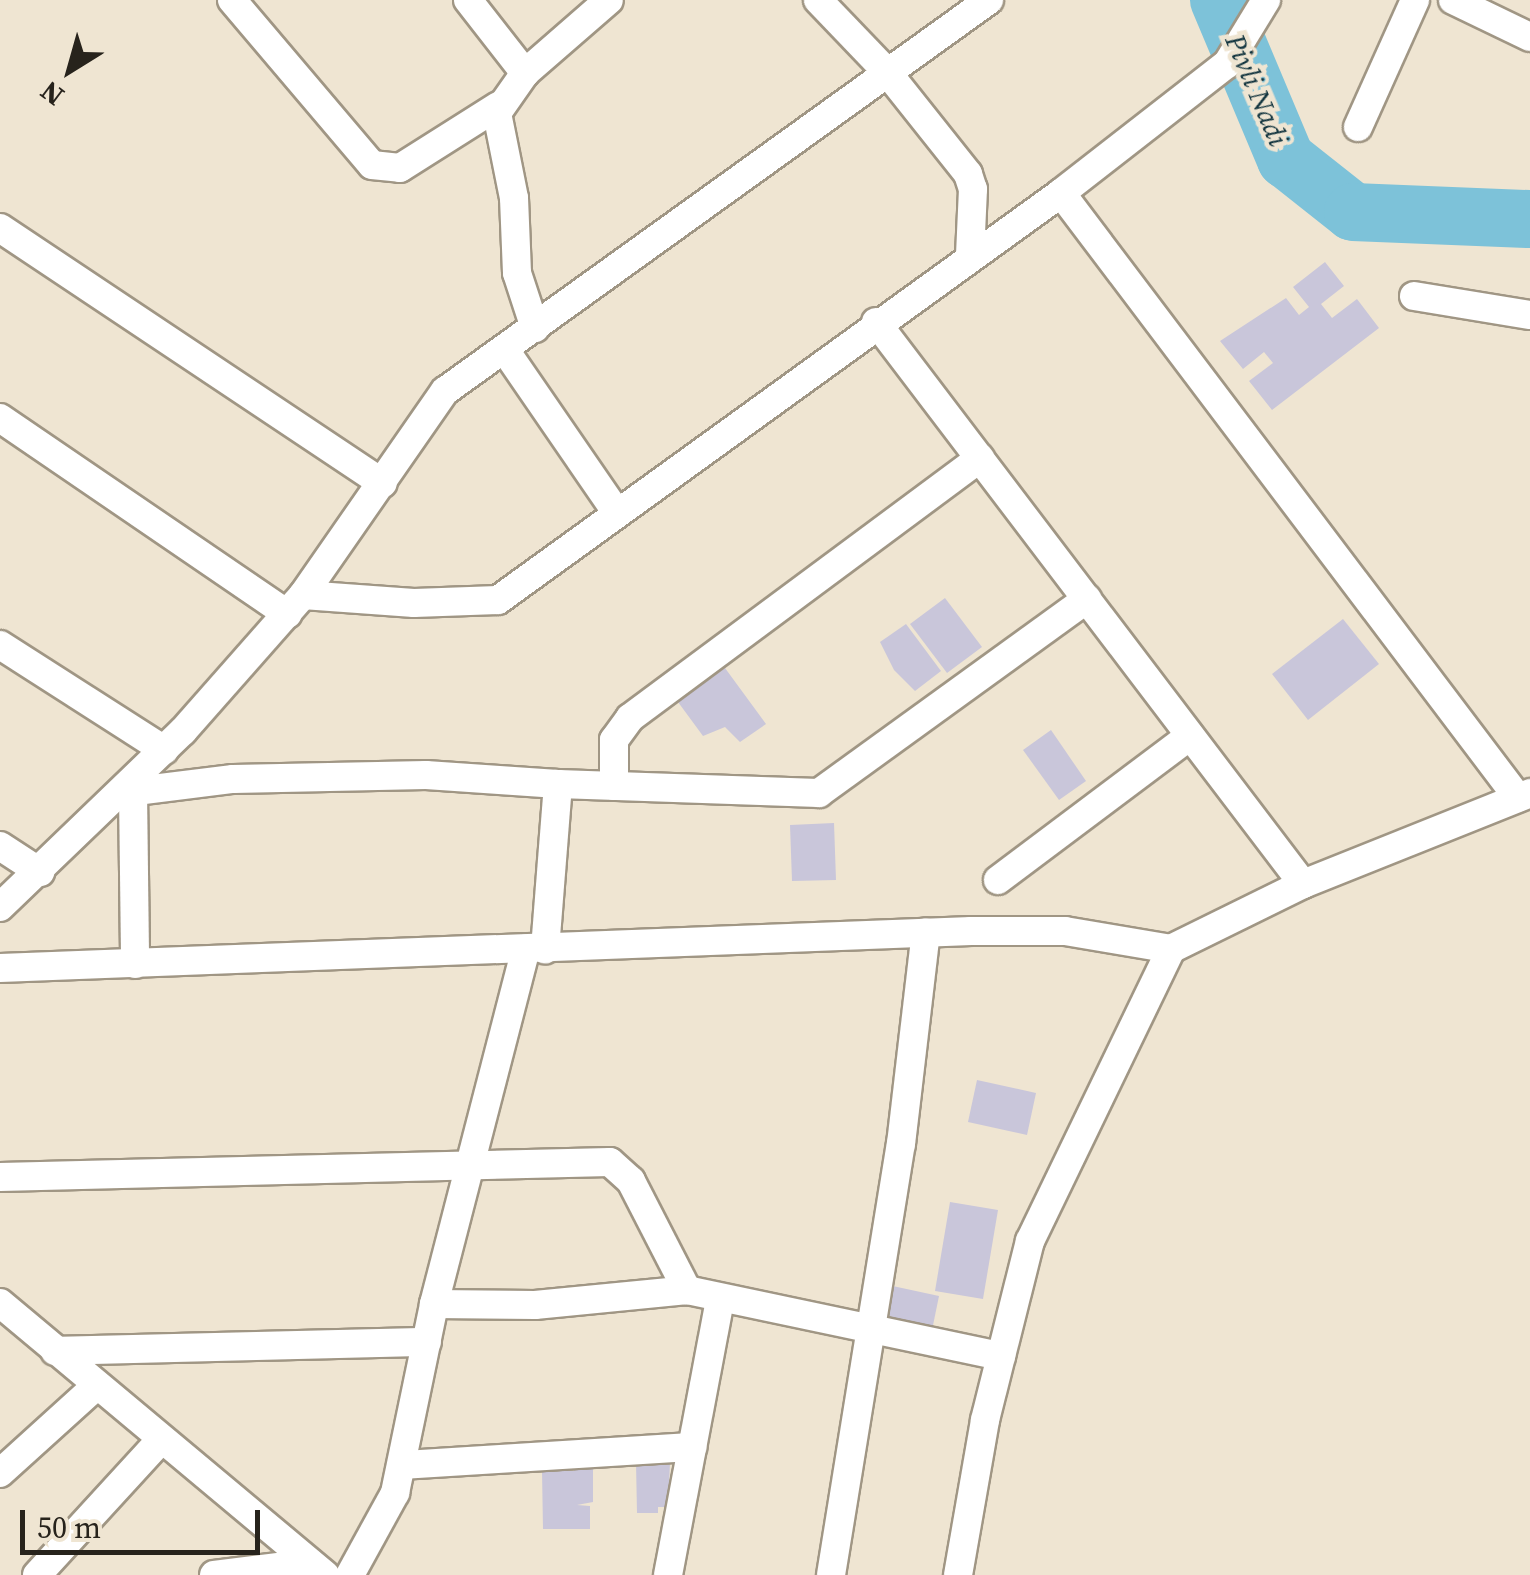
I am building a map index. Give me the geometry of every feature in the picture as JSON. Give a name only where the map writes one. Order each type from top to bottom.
[{"type":"street","points":[[232,0],[372,166],[400,168],[498,106],[525,73],[609,0]]},
{"type":"street","points":[[468,0],[525,73]]},
{"type":"street","points":[[818,0],[887,72],[968,174],[973,189],[970,256]]},
{"type":"street","points":[[0,907],[126,792],[295,605],[444,392],[989,0]]},
{"type":"street","points":[[1358,127],[1415,0]]},
{"type":"street","points":[[1454,0],[1530,38]]},
{"type":"street","points":[[0,418],[295,605],[498,600],[876,322],[1061,193],[1227,64],[1265,3]]},
{"type":"street","points":[[498,106],[514,198],[517,272],[535,328]]},
{"type":"street","points":[[0,968],[926,932],[1066,931],[1170,948],[1303,884],[1524,795],[1061,193]]},
{"type":"street","points":[[0,228],[383,483]]},
{"type":"street","points":[[1414,296],[1530,315]]},
{"type":"street","points":[[876,322],[1303,884]]},
{"type":"street","points":[[504,350],[617,513]]},
{"type":"street","points":[[614,786],[614,740],[630,718],[980,458]]},
{"type":"street","points":[[126,792],[233,778],[388,776],[818,794],[1087,599]]},
{"type":"street","points":[[0,645],[164,750]]},
{"type":"street","points":[[998,880],[1190,736]]},
{"type":"street","points":[[350,1575],[382,1522],[402,1465],[434,1304],[536,949],[558,784]]},
{"type":"street","points":[[126,792],[135,964]]},
{"type":"street","points":[[0,846],[40,872]]},
{"type":"street","points":[[831,1575],[871,1328],[926,932]]},
{"type":"street","points":[[958,1575],[1001,1356],[1030,1240],[1170,948]]},
{"type":"street","points":[[0,1177],[610,1162],[622,1168],[687,1290]]},
{"type":"street","points":[[434,1304],[535,1305],[687,1290],[1001,1356]]},
{"type":"street","points":[[668,1575],[720,1300]]},
{"type":"street","points":[[0,1303],[95,1387],[317,1569]]},
{"type":"street","points":[[55,1352],[427,1342]]},
{"type":"street","points":[[0,1473],[95,1387]]},
{"type":"street","points":[[37,1575],[160,1441]]},
{"type":"street","points":[[402,1465],[692,1447]]},
{"type":"street","points":[[214,1575],[317,1569]]},
{"type":"building","points":[[1325,262],[1344,286],[1321,304],[1332,318],[1357,299],[1379,328],[1272,410],[1249,381],[1273,363],[1264,352],[1243,369],[1220,341],[1286,298],[1299,315],[1309,307],[1293,287]]},
{"type":"building","points":[[945,598],[982,647],[947,673],[910,624]]},
{"type":"building","points":[[1343,619],[1379,664],[1308,720],[1272,674]]},
{"type":"building","points":[[906,624],[941,671],[915,691],[894,670],[880,642]]},
{"type":"building","points":[[725,668],[766,724],[740,742],[725,727],[703,736],[678,702]]},
{"type":"building","points":[[1051,730],[1086,781],[1059,800],[1023,750]]},
{"type":"building","points":[[834,823],[836,880],[792,881],[790,825]]},
{"type":"building","points":[[977,1080],[1036,1093],[1027,1135],[968,1122]]},
{"type":"building","points":[[950,1202],[998,1210],[983,1299],[935,1291]]},
{"type":"building","points":[[888,1285],[939,1296],[931,1335],[881,1324]]},
{"type":"building","points":[[636,1463],[670,1463],[668,1507],[658,1507],[658,1513],[637,1513]]},
{"type":"building","points":[[574,1466],[593,1466],[593,1502],[577,1505],[590,1506],[590,1529],[543,1529],[542,1471],[574,1471]]},
{"type":"waterway","name":"Pivli Nadi","points":[[1219,0],[1286,159],[1353,212],[1530,219]]}]
